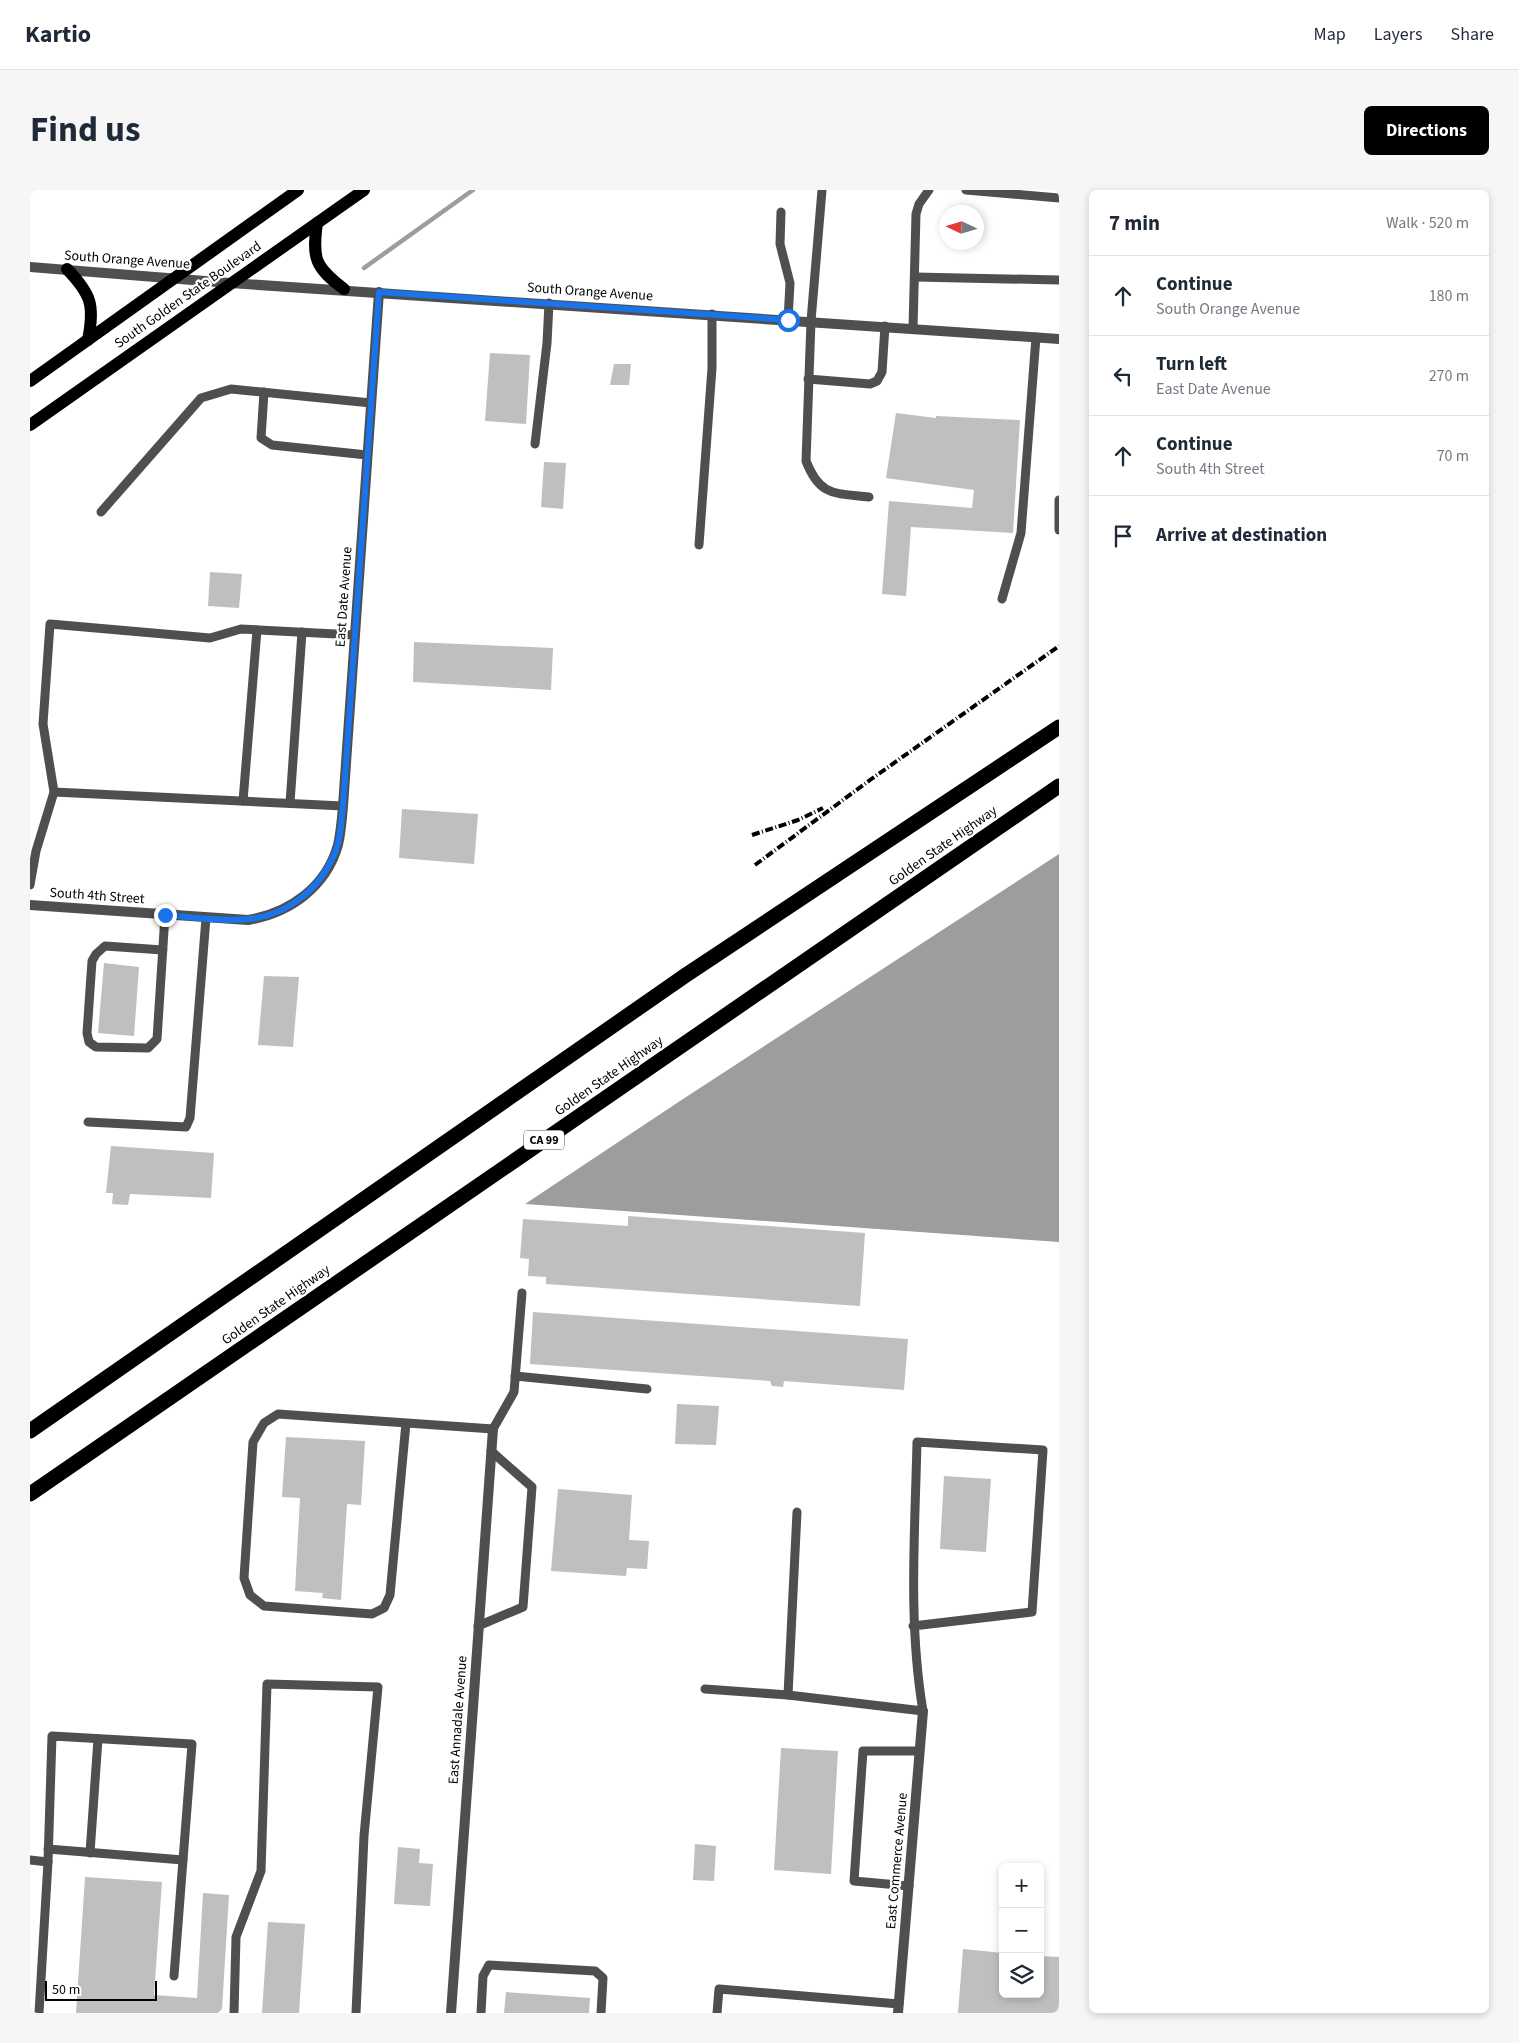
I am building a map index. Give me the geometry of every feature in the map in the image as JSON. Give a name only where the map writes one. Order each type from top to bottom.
[{"type":"highway","points":[[30,1431],[686,975],[1059,727]]},
{"type":"highway","name":"Golden State Highway","points":[[30,1494],[1059,786]]},
{"type":"main road","name":"South Golden State Boulevard","points":[[30,381],[298,190]]},
{"type":"main road","name":"South Golden State Boulevard","points":[[30,425],[364,190]]},
{"type":"main road","points":[[317,223],[314,243],[319,266],[328,277],[344,289]]},
{"type":"main road","points":[[67,269],[82,285],[88,296],[91,322],[88,340]]},
{"type":"street","name":"South Orange Avenue","points":[[30,266],[230,283],[344,289],[1059,339]]},
{"type":"street","name":"East Date Avenue","points":[[306,895],[318,882],[334,855],[338,843],[343,806],[379,292]]},
{"type":"street","name":"South 4th Street","points":[[30,906],[248,920],[263,917],[293,904],[306,895]]},
{"type":"street","name":"East Annadale Avenue","points":[[451,2013],[493,1429]]},
{"type":"street","name":"East Commerce Avenue","points":[[899,2009],[923,1711]]},
{"type":"lane","points":[[822,190],[811,321],[806,461],[811,475],[830,493],[869,497]]},
{"type":"lane","points":[[913,328],[916,214],[919,204],[929,190]]},
{"type":"lane","points":[[966,190],[1059,198]]},
{"type":"lane","points":[[781,212],[780,244],[790,284],[788,320]]},
{"type":"lane","points":[[915,277],[1059,280]]},
{"type":"lane","points":[[535,444],[547,343],[549,303]]},
{"type":"lane","points":[[699,545],[712,368],[712,314]]},
{"type":"lane","points":[[808,379],[870,384],[877,381],[882,372],[885,326]]},
{"type":"lane","points":[[1002,599],[1021,532],[1036,337]]},
{"type":"lane","points":[[101,512],[202,398],[231,390],[371,402]]},
{"type":"lane","points":[[264,392],[261,438],[272,445],[367,455]]},
{"type":"lane","points":[[1059,500],[1059,530]]},
{"type":"lane","points":[[30,885],[36,851],[54,792],[43,724],[50,624],[210,638],[241,629],[355,635]]},
{"type":"lane","points":[[243,801],[257,630]]},
{"type":"lane","points":[[290,803],[302,632]]},
{"type":"lane","points":[[54,792],[343,806]]},
{"type":"lane","points":[[163,950],[105,946],[96,954],[92,961],[87,1033],[90,1042],[96,1047],[148,1048],[157,1039],[163,950],[165,915]]},
{"type":"lane","points":[[88,1122],[186,1128],[190,1118],[206,918]]},
{"type":"lane","points":[[406,1423],[390,1595],[384,1608],[372,1614],[264,1606],[250,1595],[244,1578],[253,1442],[264,1423],[278,1414],[493,1429],[514,1392],[522,1293]]},
{"type":"lane","points":[[515,1376],[647,1389]]},
{"type":"lane","points":[[704,1689],[788,1694],[923,1711],[917,1674],[913,1626],[917,1442],[1043,1450],[1032,1612],[913,1626]]},
{"type":"lane","points":[[478,1626],[523,1608],[532,1487],[491,1451]]},
{"type":"lane","points":[[788,1694],[797,1512]]},
{"type":"lane","points":[[234,2013],[236,1937],[261,1871],[267,1684],[378,1687],[364,1836],[356,2013]]},
{"type":"lane","points":[[30,2004],[40,2009],[48,1862],[52,1736],[192,1744],[174,1976]]},
{"type":"lane","points":[[90,1853],[98,1738]]},
{"type":"lane","points":[[908,1886],[854,1881],[863,1751],[920,1751]]},
{"type":"lane","points":[[48,1849],[183,1860]]},
{"type":"lane","points":[[30,1860],[48,1862]]},
{"type":"lane","points":[[481,2013],[483,1976],[489,1965],[595,1971],[603,1978],[601,2013]]},
{"type":"lane","points":[[717,2013],[719,1989],[899,2009]]},
{"type":"shaded area","points":[[1059,854],[1059,1242],[525,1204],[680,1101]]},
{"type":"building","points":[[490,353],[530,355],[526,424],[485,421]]},
{"type":"building","points":[[614,364],[631,364],[629,385],[610,385]]},
{"type":"building","points":[[896,413],[936,418],[936,416],[1020,420],[1013,533],[911,527],[906,596],[882,594],[889,501],[972,508],[974,490],[886,478]]},
{"type":"building","points":[[544,462],[566,463],[563,509],[541,507]]},
{"type":"building","points":[[210,572],[242,574],[239,608],[208,606]]},
{"type":"building","points":[[414,642],[553,648],[551,690],[413,682]]},
{"type":"building","points":[[402,809],[478,814],[474,864],[399,858]]},
{"type":"building","points":[[104,963],[139,967],[134,1036],[98,1033]]},
{"type":"building","points":[[264,976],[299,977],[293,1047],[258,1045]]},
{"type":"building","points":[[111,1146],[214,1153],[211,1198],[130,1194],[128,1205],[112,1204],[113,1193],[106,1193]]},
{"type":"building","points":[[628,1216],[865,1233],[860,1306],[546,1284],[546,1277],[528,1276],[529,1259],[520,1258],[523,1219],[628,1226]]},
{"type":"building","points":[[533,1312],[908,1339],[904,1390],[784,1381],[783,1387],[772,1386],[770,1381],[530,1364]]},
{"type":"building","points":[[677,1404],[719,1406],[716,1445],[675,1444]]},
{"type":"building","points":[[286,1437],[365,1441],[361,1505],[347,1504],[341,1600],[322,1598],[323,1593],[295,1591],[300,1498],[282,1497]]},
{"type":"building","points":[[944,1476],[991,1479],[986,1552],[940,1549]]},
{"type":"building","points":[[558,1489],[632,1495],[629,1540],[649,1541],[647,1569],[627,1568],[626,1576],[551,1571]]},
{"type":"building","points":[[781,1748],[838,1751],[831,1874],[774,1870]]},
{"type":"building","points":[[695,1844],[716,1846],[714,1881],[693,1880]]},
{"type":"building","points":[[398,1847],[420,1849],[419,1863],[433,1864],[430,1906],[394,1904]]},
{"type":"building","points":[[85,1877],[162,1882],[154,1995],[197,1998],[203,1893],[229,1895],[222,2009],[218,2013],[76,2013]]},
{"type":"building","points":[[268,1922],[305,1924],[299,2013],[262,2013]]},
{"type":"building","points":[[963,1949],[999,1953],[999,1998],[1044,1998],[1044,1956],[1059,1957],[1059,2013],[958,2013]]},
{"type":"building","points":[[506,1992],[590,1998],[589,2013],[504,2013]]},
{"type":"waterway","points":[[364,268],[473,190]]},
{"type":"railway","points":[[755,865],[870,780],[1059,646]]},
{"type":"railway","points":[[752,835],[798,820],[823,808]]},
{"type":"route","points":[[165,915],[233,920],[263,917],[293,904],[306,895],[318,882],[334,855],[341,828],[343,806],[379,292],[788,320]]}]
